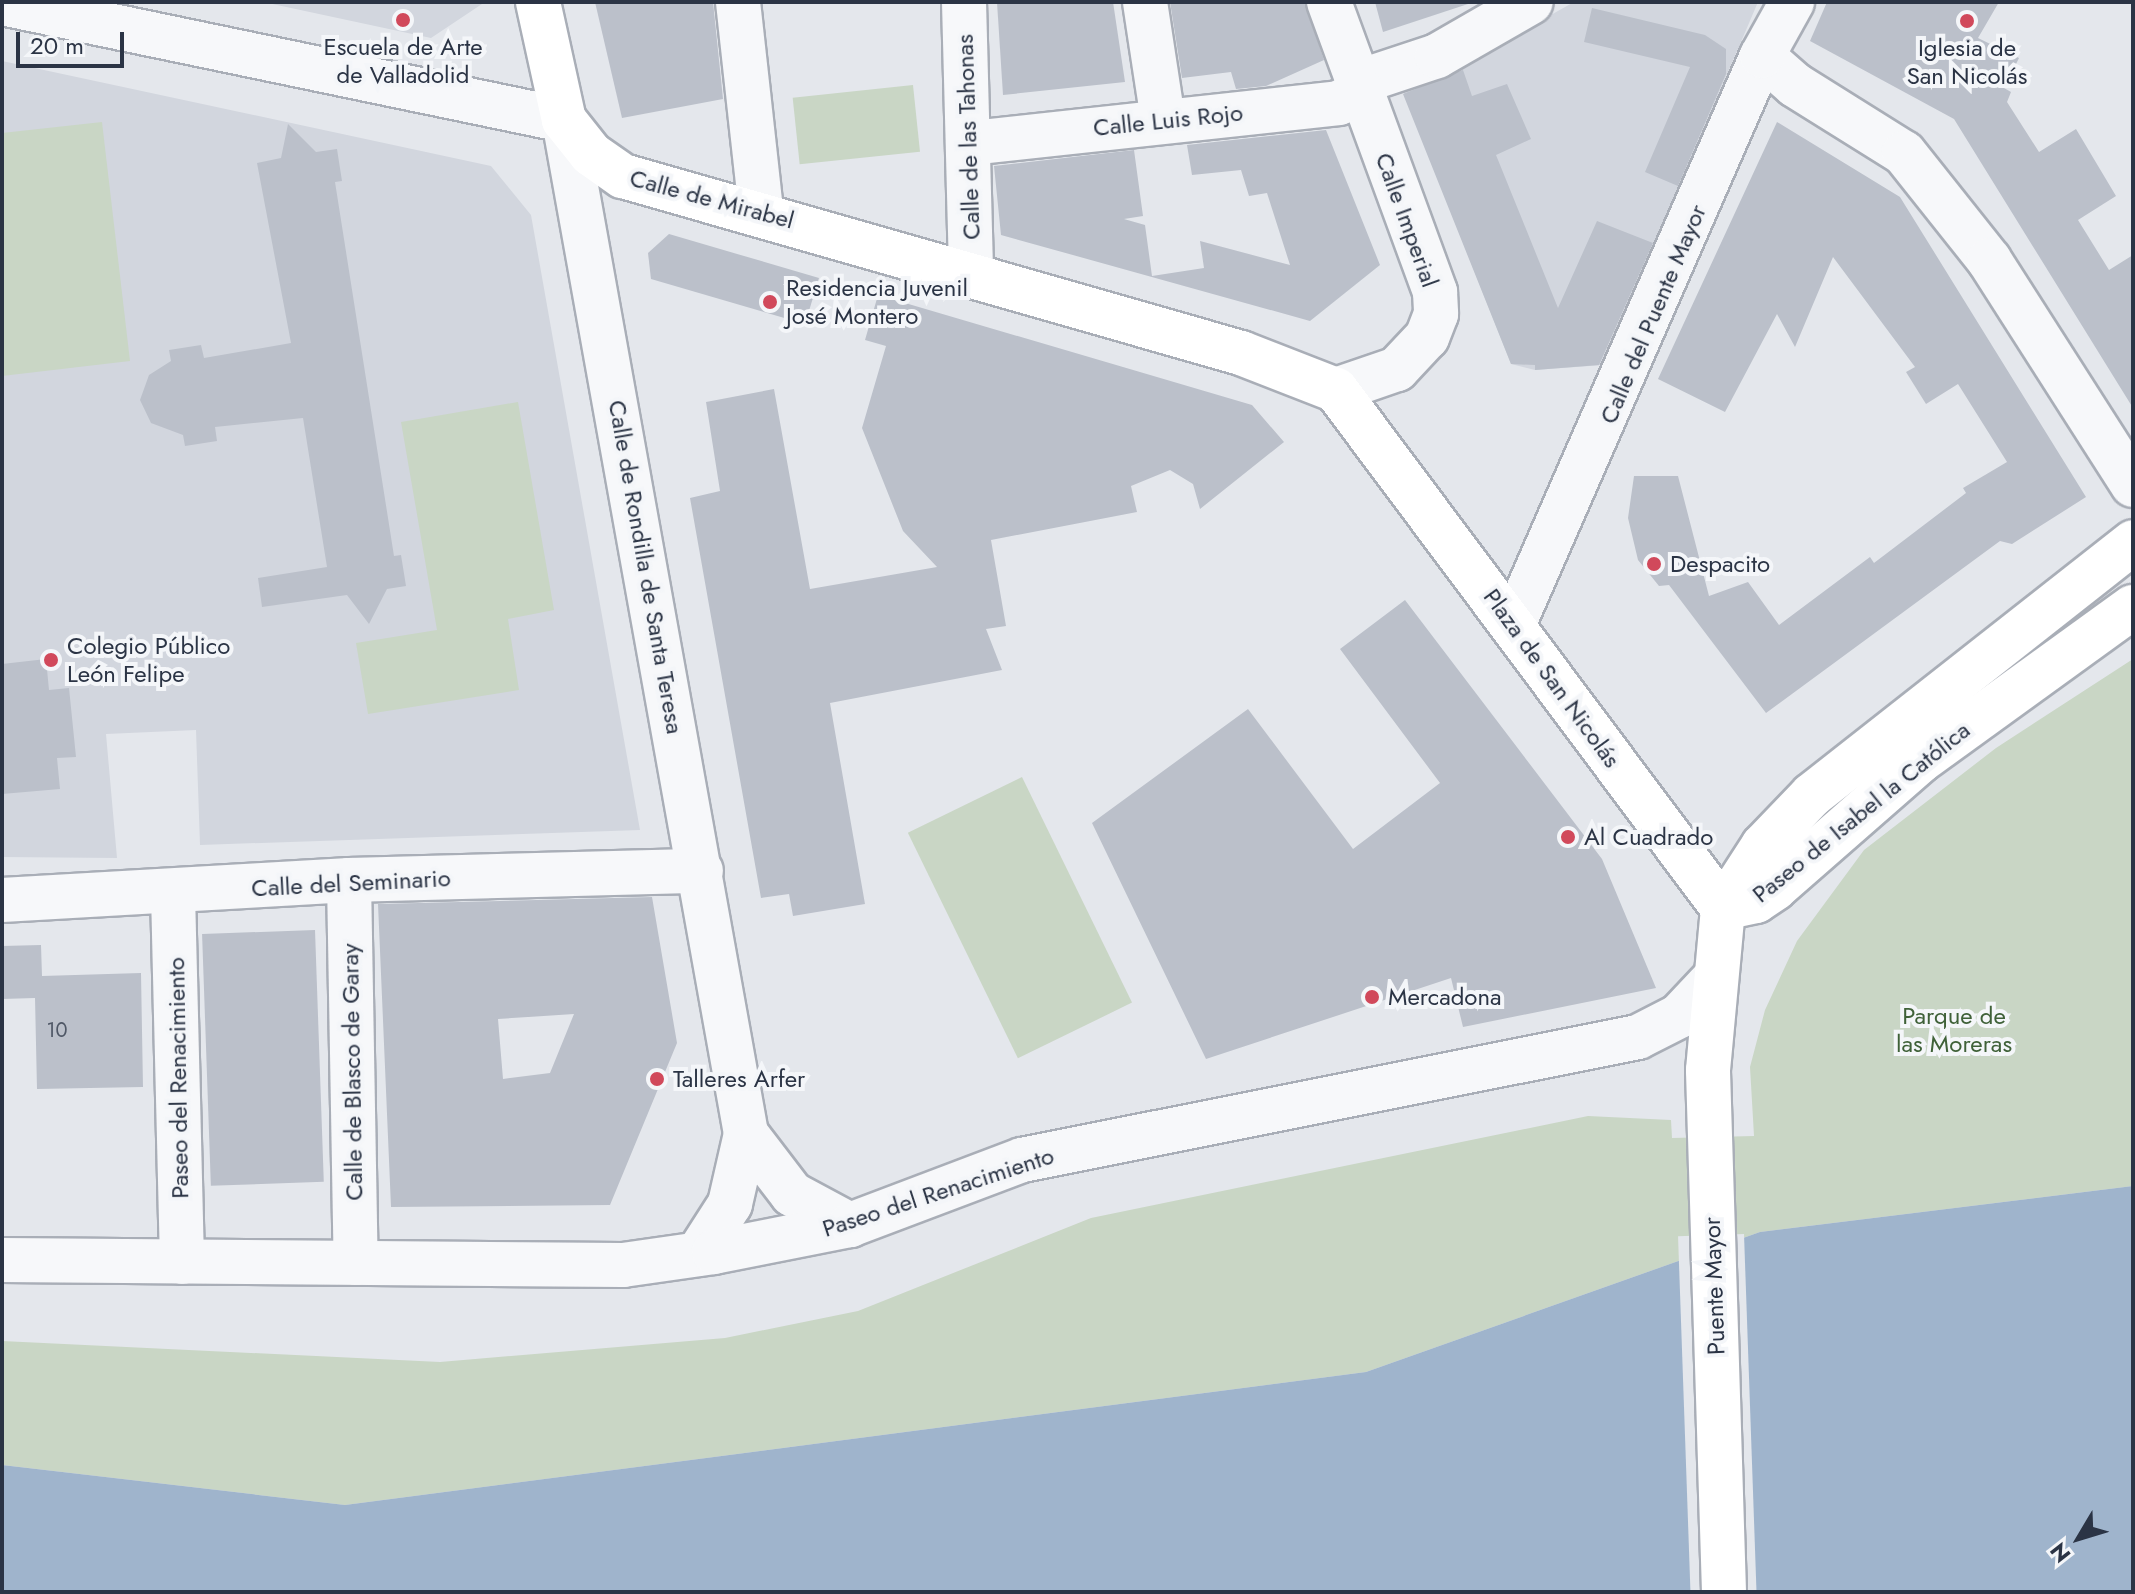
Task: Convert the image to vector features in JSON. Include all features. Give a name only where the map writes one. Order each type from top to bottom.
[{"type":"main road","name":"Calle de Rondilla de Santa Teresa","points":[[538,2],[564,120]]},
{"type":"main road","name":"Calle de Mirabel","points":[[564,120],[591,154],[623,176],[761,212],[1241,353],[1336,390]]},
{"type":"main road","name":"Plaza de San Nicolás","points":[[1336,390],[1723,908]]},
{"type":"main road","name":"Paseo de Isabel la Católica","points":[[1723,908],[1754,856],[1812,795],[2133,542]]},
{"type":"main road","name":"Paseo de Isabel la Católica","points":[[1723,908],[1756,901],[1775,888],[1920,761],[2133,607]]},
{"type":"main road","points":[[1713,980],[1723,908]]},
{"type":"main road","name":"Puente Mayor","points":[[1713,980],[1710,1136],[1724,1592]]},
{"type":"street","points":[[738,2],[761,212]]},
{"type":"street","name":"Calle de las Tahonas","points":[[964,2],[971,143],[971,273]]},
{"type":"street","points":[[1145,2],[1163,120]]},
{"type":"street","name":"Calle Imperial","points":[[1329,2],[1435,292],[1436,314],[1427,337],[1397,369],[1336,390]]},
{"type":"street","name":"Calle Luis Rojo","points":[[971,143],[1339,103],[1360,86],[1437,56],[1531,2]]},
{"type":"street","name":"Calle del Puente Mayor","points":[[1513,625],[1762,56],[1792,2]]},
{"type":"street","points":[[2,3],[564,120]]},
{"type":"street","points":[[1762,56],[1795,85],[1904,153],[1989,260],[2133,485]]},
{"type":"street","name":"Calle de Rondilla de Santa Teresa","points":[[564,120],[746,1134],[730,1204],[698,1254]]},
{"type":"street","name":"Calle del Seminario","points":[[2,900],[173,893],[349,880],[701,871]]},
{"type":"street","name":"Calle de Blasco de Garay","points":[[349,880],[356,1263]]},
{"type":"street","name":"Paseo del Renacimiento","points":[[173,893],[182,1262]]},
{"type":"street","name":"Paseo del Renacimiento","points":[[2,1260],[623,1265],[698,1254],[850,1225],[1022,1160],[1638,1037],[1679,1016],[1713,980]]},
{"type":"street","name":"Calle de Rondilla de Santa Teresa","points":[[746,1134],[792,1194],[850,1225]]},
{"type":"shaded area","name":"Escuela de Arte de Valladolid","points":[[263,2],[485,2],[431,38]]},
{"type":"shaded area","points":[[1574,2],[1758,2],[1603,365],[1535,370],[1511,364],[1401,86],[1461,65]]},
{"type":"shaded area","points":[[2,61],[491,166],[531,215],[640,830],[200,845],[196,730],[106,734],[117,858],[2,857]]},
{"type":"green space","points":[[913,85],[920,152],[800,164],[793,98]]},
{"type":"green space","points":[[102,122],[130,361],[2,376],[2,133]]},
{"type":"green space","points":[[518,402],[554,610],[508,619],[519,690],[368,714],[356,643],[437,630],[401,422]]},
{"type":"green space","name":"Parque de las Moreras","points":[[2133,659],[2133,1186],[1760,1232],[1366,1372],[345,1505],[2,1465],[2,1341],[440,1362],[725,1338],[858,1311],[1091,1218],[1588,1116],[1671,1120],[1672,1138],[1754,1136],[1750,1067],[1765,1010],[1797,941],[1864,850],[1996,748]]},
{"type":"green space","points":[[1022,777],[1132,1003],[1018,1058],[908,833]]},
{"type":"water","points":[[2133,1186],[2133,1592],[2,1592],[2,1465],[345,1505],[1366,1372],[1760,1232]]},
{"type":"pier","points":[[1744,1234],[1756,1592],[1690,1592],[1678,1236]]},
{"type":"building","points":[[595,2],[713,2],[723,99],[622,118]]},
{"type":"building","points":[[997,2],[1113,2],[1125,82],[1003,95]]},
{"type":"building","points":[[1170,2],[1305,2],[1324,60],[1266,86],[1236,89],[1231,72],[1182,78]]},
{"type":"building","points":[[1375,2],[1467,2],[1468,4],[1383,32]]},
{"type":"building","points":[[1827,2],[1999,2],[1978,38],[2019,58],[2004,88],[2011,92],[2007,102],[2039,152],[2076,129],[2116,196],[2078,220],[2109,270],[2133,255],[2133,408],[1954,119],[1810,41]]},
{"type":"building","points":[[1592,8],[1705,35],[1726,49],[1726,74],[1678,186],[1645,172],[1690,67],[1584,42]]},
{"type":"building","points":[[1463,70],[1472,96],[1507,84],[1531,139],[1496,155],[1558,308],[1597,221],[1653,243],[1599,365],[1535,370],[1535,365],[1511,364],[1403,94]]},
{"type":"building","points":[[1777,122],[1900,197],[2086,497],[2012,544],[2000,541],[1766,713],[1669,585],[1659,586],[1638,560],[1628,518],[1634,476],[1678,476],[1709,596],[1748,582],[1779,625],[1870,557],[1874,563],[1966,493],[1963,488],[2007,462],[1958,384],[1926,404],[1906,372],[1915,367],[1833,257],[1795,347],[1777,314],[1725,412],[1658,379]]},
{"type":"building","points":[[288,124],[316,152],[337,149],[342,181],[335,182],[394,556],[401,555],[406,586],[387,589],[369,624],[347,595],[262,607],[258,578],[327,567],[303,418],[215,427],[217,441],[185,446],[183,435],[151,423],[140,400],[149,375],[171,361],[169,350],[201,345],[204,358],[291,343],[257,163],[281,158]]},
{"type":"building","points":[[1326,130],[1380,265],[1310,321],[1001,235],[994,166],[1134,150],[1143,216],[1124,219],[1145,225],[1152,276],[1204,268],[1200,241],[1290,265],[1267,193],[1249,196],[1241,170],[1192,175],[1187,145]]},
{"type":"building","name":"Residencia Juvenil José Montero","points":[[669,234],[819,278],[805,324],[651,279],[648,253]]},
{"type":"building","points":[[878,295],[1252,405],[1284,442],[1200,509],[1193,484],[1170,470],[1131,486],[1137,512],[991,540],[1006,626],[986,629],[1002,670],[830,703],[865,904],[793,916],[789,894],[761,898],[690,498],[720,491],[706,402],[774,389],[810,589],[937,567],[903,531],[862,428],[886,346],[865,340]]},
{"type":"building","points":[[1405,600],[1602,859],[1656,988],[1463,1027],[1451,978],[1206,1059],[1092,823],[1248,709],[1353,849],[1440,783],[1340,649]]},
{"type":"building","points":[[46,659],[49,690],[69,688],[76,757],[57,758],[60,789],[2,794],[2,664]]},
{"type":"building","points":[[652,897],[677,1043],[610,1205],[391,1207],[378,904]],"holes":[[[574,1014],[550,1073],[503,1079],[498,1019]]]},
{"type":"building","points":[[315,930],[324,1182],[211,1186],[202,934]]},
{"type":"building","points":[[41,945],[42,976],[141,973],[143,1087],[37,1089],[35,998],[2,999],[2,946]]},
{"type":"place","name":"Escuela de Arte de Valladolid","points":[[403,20]]},
{"type":"place","name":"Iglesia de San Nicolás","points":[[1967,21]]},
{"type":"place","name":"Residencia Juvenil José Montero","points":[[770,302]]},
{"type":"place","name":"Despacito","points":[[1654,564]]},
{"type":"place","name":"Colegio Público León Felipe","points":[[51,660]]},
{"type":"place","name":"Al Cuadrado","points":[[1568,837]]},
{"type":"place","name":"Mercadona","points":[[1372,997]]},
{"type":"place","name":"Talleres Arfer","points":[[657,1079]]}]
